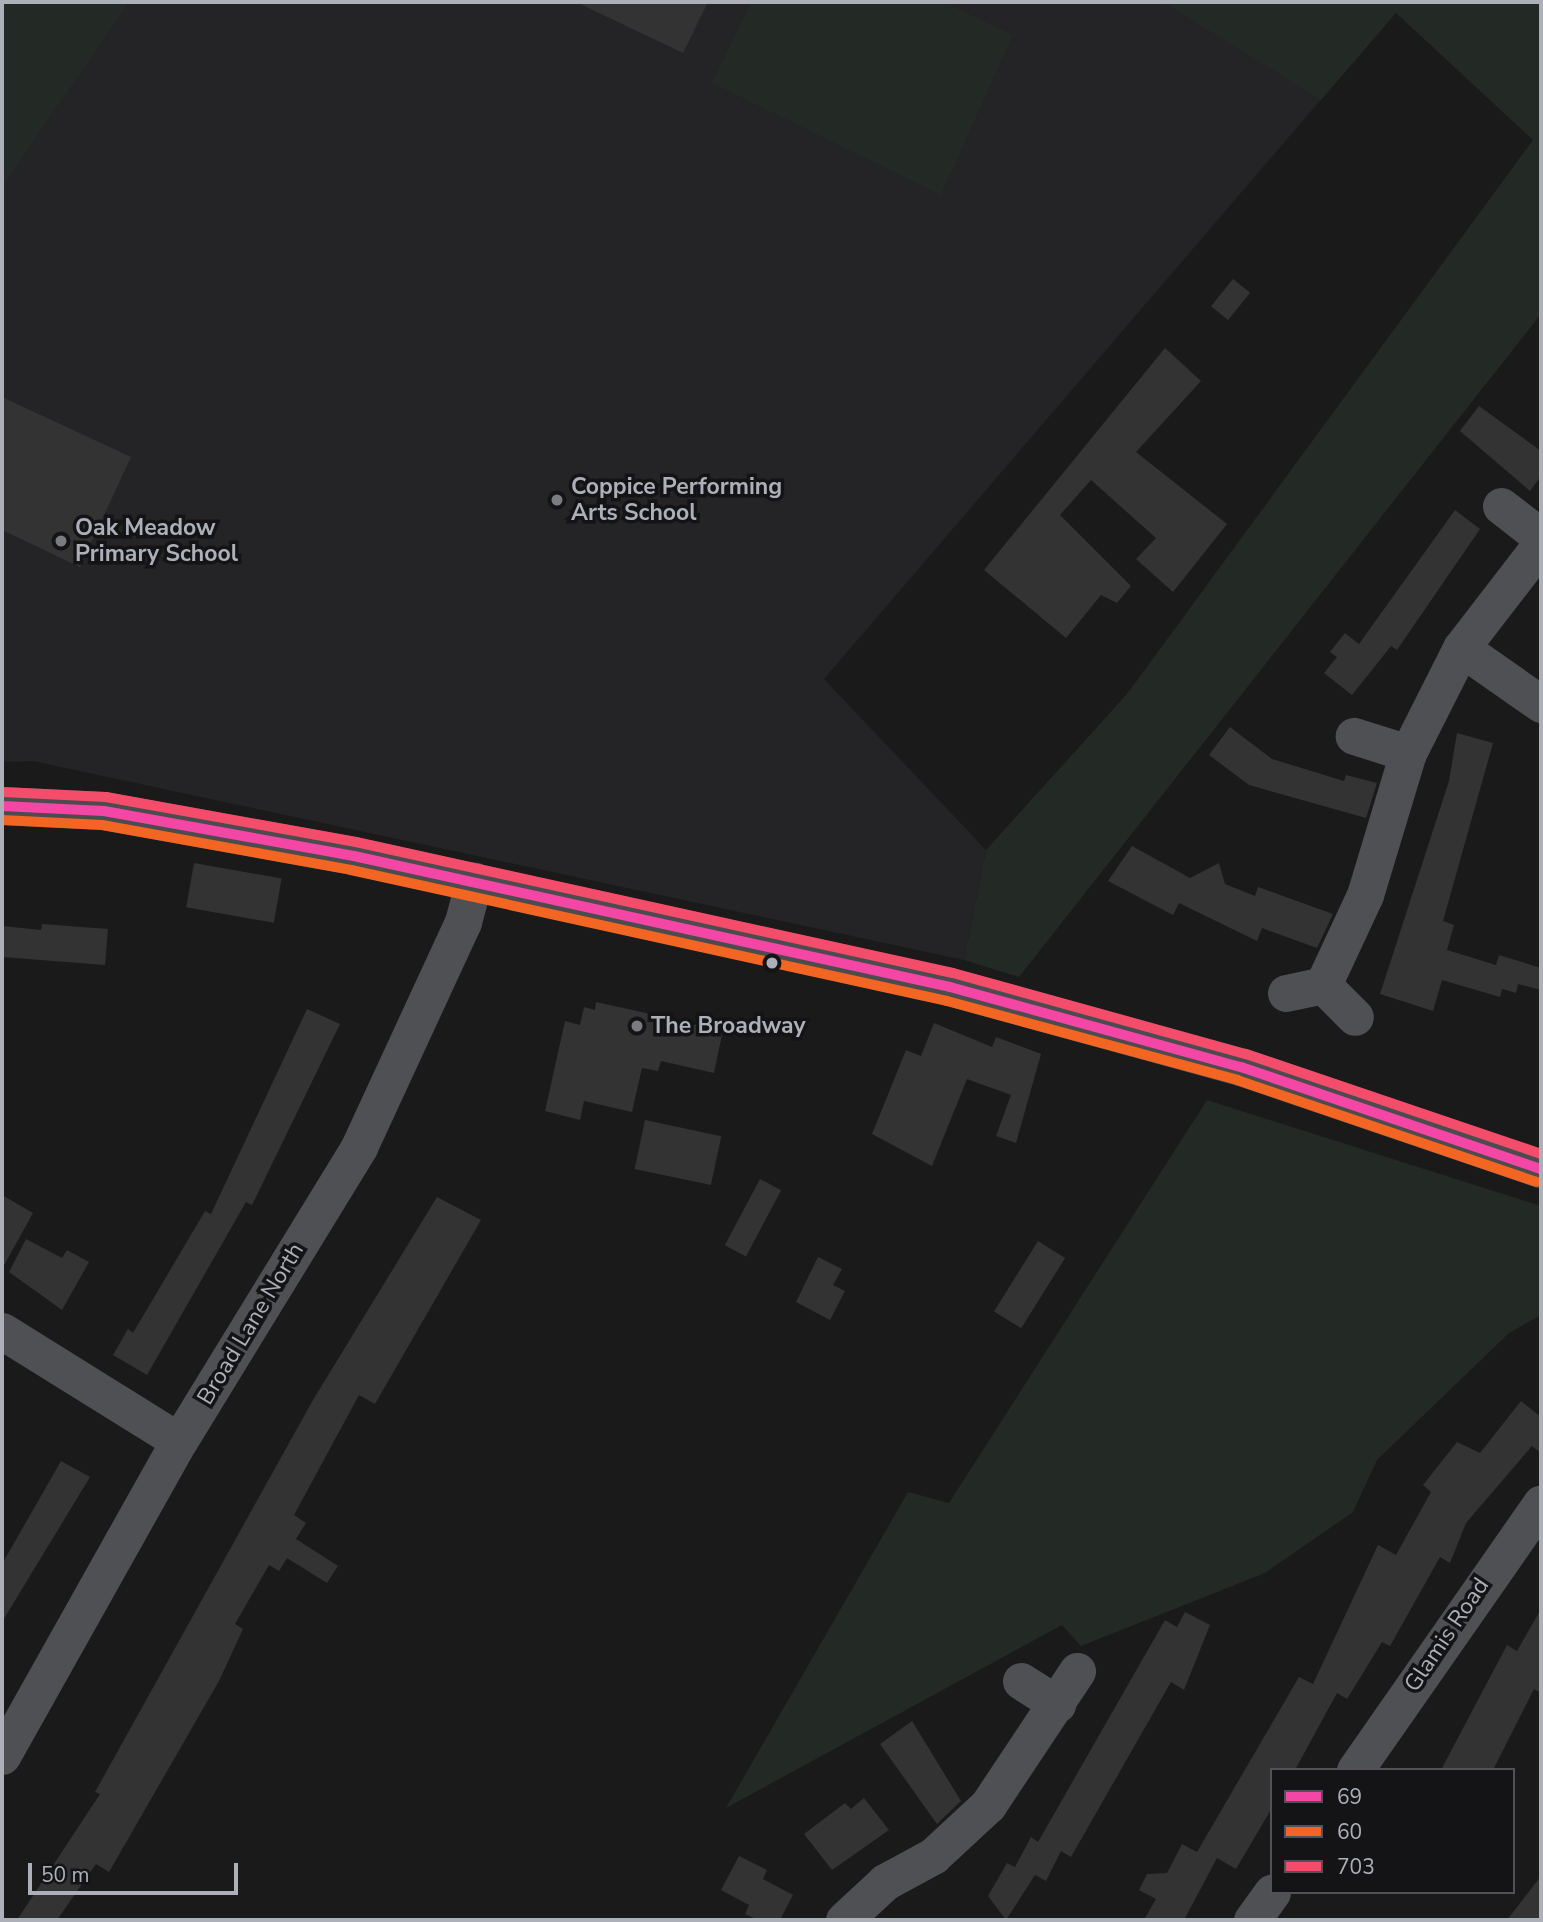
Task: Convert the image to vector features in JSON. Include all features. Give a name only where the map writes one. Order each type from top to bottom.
[{"type":"main road","points":[[2,806],[104,811],[474,880],[1133,1035],[1541,1169]]},
{"type":"street","points":[[1501,506],[1541,537]]},
{"type":"street","points":[[1323,985],[1365,895],[1408,753],[1461,648],[1541,544]]},
{"type":"street","points":[[1461,648],[1541,704]]},
{"type":"street","points":[[1354,736],[1408,753]]},
{"type":"street","name":"Broad Lane North","points":[[2,1756],[179,1441],[359,1147],[463,922],[474,880]]},
{"type":"street","points":[[1286,993],[1323,985]]},
{"type":"street","points":[[1323,985],[1355,1017]]},
{"type":"street","points":[[2,1331],[179,1441]]},
{"type":"street","name":"Glamis Road","points":[[1356,1768],[1541,1503]]},
{"type":"street","points":[[844,1920],[885,1882],[933,1856],[988,1805],[1077,1671]]},
{"type":"street","points":[[1021,1681],[1057,1704]]},
{"type":"street","points":[[1252,1920],[1271,1894]]},
{"type":"shaded area","name":"Coppice Performing Arts School","points":[[2,2],[1392,2],[1396,12],[824,679],[986,850],[964,960],[33,761],[2,762]]},
{"type":"shaded area","points":[[2,2],[129,2],[2,187]]},
{"type":"shaded area","points":[[751,2],[944,2],[1013,35],[941,195],[712,83]]},
{"type":"shaded area","points":[[1163,2],[1541,2],[1541,314],[1019,977],[964,960],[986,850],[1127,694],[1533,140],[1396,13],[1321,100]]},
{"type":"shaded area","points":[[1207,1100],[1541,1206],[1541,1315],[1509,1333],[1377,1460],[1353,1512],[1265,1573],[1081,1646],[1062,1625],[726,1808],[908,1492],[949,1503]]},
{"type":"building","points":[[576,2],[708,2],[683,53]]},
{"type":"building","points":[[1233,279],[1250,293],[1228,320],[1211,306]]},
{"type":"building","points":[[1165,348],[1201,381],[1136,452],[1227,524],[1173,592],[1136,559],[1156,538],[1091,480],[1060,515],[1131,586],[1117,603],[1101,595],[1066,638],[984,570]]},
{"type":"building","points":[[2,397],[131,457],[80,567],[2,530]]},
{"type":"building","points":[[1479,406],[1541,451],[1541,476],[1530,491],[1460,431]]},
{"type":"building","points":[[1455,510],[1480,529],[1397,650],[1391,646],[1352,695],[1324,673],[1337,657],[1330,652],[1345,633],[1359,644]]},
{"type":"building","points":[[1230,727],[1272,759],[1344,781],[1346,775],[1377,783],[1366,818],[1249,785],[1209,755]]},
{"type":"building","points":[[1457,733],[1493,743],[1443,921],[1454,925],[1447,950],[1496,965],[1499,955],[1541,968],[1541,990],[1518,984],[1516,993],[1502,989],[1500,997],[1442,980],[1433,1011],[1380,994],[1449,781]]},
{"type":"building","points":[[1132,846],[1190,878],[1219,863],[1225,884],[1255,896],[1258,887],[1333,914],[1317,948],[1262,928],[1257,941],[1179,903],[1173,915],[1108,881]]},
{"type":"building","points":[[194,863],[282,878],[274,923],[186,907]]},
{"type":"building","points":[[42,924],[108,929],[105,965],[2,957],[2,926],[41,930]]},
{"type":"building","points":[[596,1002],[723,1030],[714,1073],[661,1061],[658,1071],[642,1068],[632,1112],[584,1101],[580,1120],[545,1111],[565,1021],[580,1025],[584,1007],[595,1010]]},
{"type":"building","points":[[307,1009],[340,1024],[252,1205],[246,1202],[147,1375],[113,1355],[128,1329],[133,1333],[205,1211],[211,1214]]},
{"type":"building","points":[[934,1023],[992,1047],[996,1037],[1041,1054],[1016,1143],[996,1136],[1011,1095],[967,1079],[932,1166],[872,1134],[906,1050],[921,1056]]},
{"type":"building","points":[[645,1120],[721,1136],[711,1185],[635,1169]]},
{"type":"building","points":[[760,1179],[781,1190],[746,1256],[725,1245]]},
{"type":"building","points":[[2,1195],[33,1213],[2,1269]]},
{"type":"building","points":[[437,1197],[481,1220],[375,1404],[359,1395],[294,1515],[306,1523],[296,1539],[338,1566],[327,1583],[287,1558],[279,1571],[269,1565],[235,1624],[243,1629],[219,1681],[109,1872],[96,1864],[57,1920],[17,1920],[100,1794],[95,1792],[313,1400]]},
{"type":"building","points":[[26,1239],[62,1258],[67,1250],[89,1262],[62,1310],[9,1272]]},
{"type":"building","points":[[1038,1241],[1065,1258],[1021,1328],[994,1311]]},
{"type":"building","points":[[818,1257],[842,1269],[833,1285],[845,1291],[830,1320],[796,1302]]},
{"type":"building","points":[[1521,1401],[1541,1417],[1541,1453],[1532,1446],[1466,1523],[1450,1563],[1440,1557],[1390,1646],[1382,1642],[1347,1699],[1337,1693],[1296,1768],[1270,1768],[1270,1811],[1236,1869],[1217,1858],[1184,1920],[1144,1920],[1156,1899],[1139,1890],[1147,1874],[1167,1873],[1182,1844],[1197,1852],[1299,1677],[1313,1684],[1378,1545],[1396,1555],[1431,1492],[1423,1485],[1457,1442],[1480,1453]]},
{"type":"building","points":[[61,1461],[90,1477],[2,1622],[2,1564]]},
{"type":"building","points":[[1541,1609],[1541,1693],[1534,1689],[1494,1768],[1442,1768],[1507,1645],[1517,1651]]},
{"type":"building","points":[[1185,1612],[1210,1625],[1184,1690],[1171,1682],[1071,1857],[1061,1851],[1046,1881],[1035,1875],[1006,1920],[988,1896],[1007,1863],[1015,1867],[1031,1837],[1038,1842],[1165,1620],[1177,1627]]},
{"type":"building","points":[[912,1721],[961,1801],[937,1824],[880,1744]]},
{"type":"building","points":[[864,1798],[889,1830],[832,1870],[804,1834],[845,1803],[851,1809]]},
{"type":"building","points":[[739,1856],[767,1870],[763,1879],[793,1895],[780,1920],[758,1920],[745,1914],[749,1905],[721,1890]]},
{"type":"building","points":[[1541,1876],[1541,1920],[1507,1920]]},
{"type":"transit line","name":"703","points":[[3,792],[106,797],[356,842],[953,973],[1246,1054],[1541,1154]]},
{"type":"transit line","name":"69","points":[[2,806],[104,811],[354,856],[950,987],[1241,1067],[1541,1169]]},
{"type":"transit line","name":"60","points":[[2,820],[102,825],[351,870],[947,1001],[1237,1080],[1536,1182]]},
{"type":"place","name":"Coppice Performing Arts School","points":[[557,500]]},
{"type":"place","name":"Oak Meadow Primary School","points":[[61,541]]},
{"type":"place","name":"The Broadway","points":[[637,1026]]}]
